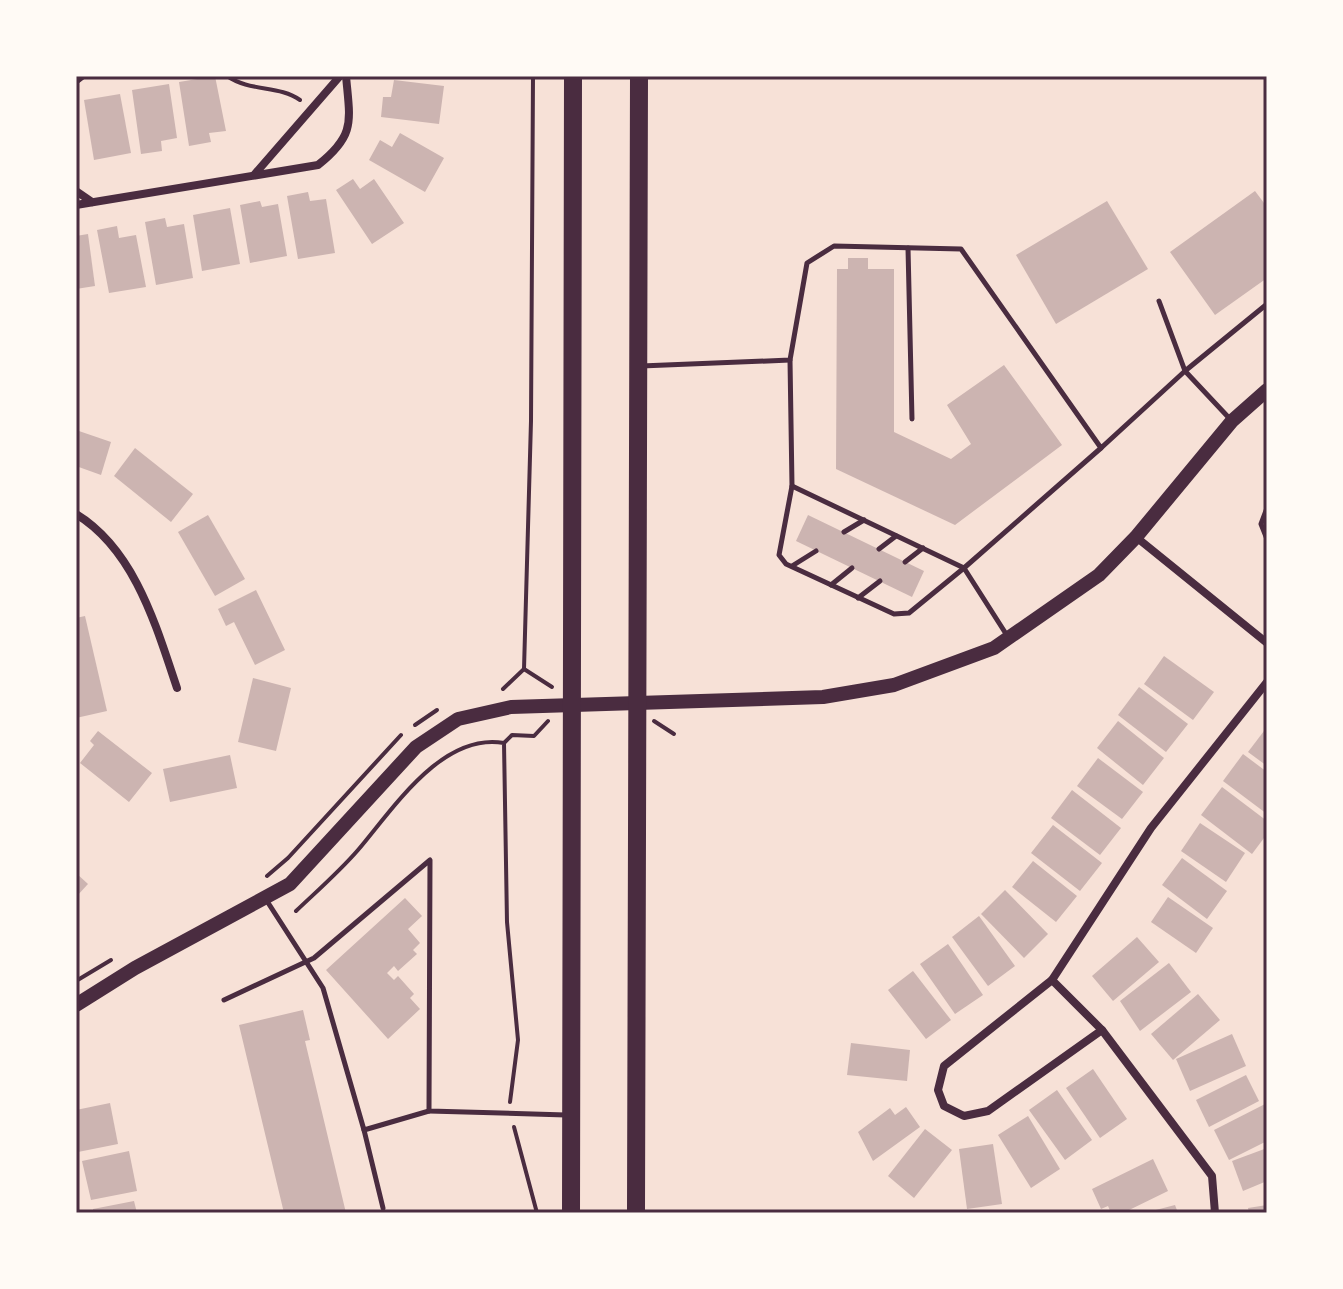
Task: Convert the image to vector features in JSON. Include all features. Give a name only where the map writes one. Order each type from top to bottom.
[{"type":"highway","points":[[571,1213],[573,76]]},
{"type":"highway","points":[[636,1213],[640,701],[639,76]]},
{"type":"street","points":[[254,176],[343,76]]},
{"type":"street","points":[[76,205],[318,165],[338,150],[350,129],[343,76]]},
{"type":"street","points":[[76,191],[93,202]]},
{"type":"street","points":[[76,1005],[135,968],[290,884],[416,747],[458,719],[511,707],[823,697],[894,685],[994,648],[1099,575],[1136,537],[1232,421],[1267,390]]},
{"type":"street","points":[[76,514],[93,524],[124,562],[153,616],[177,688]]},
{"type":"street","points":[[1136,537],[1267,643]]},
{"type":"street","points":[[1102,1030],[988,1111],[964,1116],[944,1106],[938,1090],[944,1066],[1052,980],[1151,828],[1267,682]]},
{"type":"street","points":[[1052,980],[1102,1030],[1212,1176],[1215,1213]]},
{"type":"lane","points":[[1101,448],[961,249],[834,246],[807,263],[790,360],[792,486],[779,555],[791,567],[894,614],[909,613],[964,568],[1101,448],[1185,371],[1267,304]]},
{"type":"lane","points":[[908,248],[912,419]]},
{"type":"lane","points":[[1159,301],[1185,371],[1232,421]]},
{"type":"lane","points":[[640,366],[790,360]]},
{"type":"lane","points":[[792,486],[964,568],[1009,638]]},
{"type":"lane","points":[[1267,508],[1261,524],[1267,539]]},
{"type":"lane","points":[[844,532],[864,520]]},
{"type":"lane","points":[[879,549],[896,536]]},
{"type":"lane","points":[[905,562],[923,548]]},
{"type":"lane","points":[[791,567],[816,551]]},
{"type":"lane","points":[[831,585],[852,568]]},
{"type":"lane","points":[[858,598],[880,581]]},
{"type":"lane","points":[[224,1000],[309,961],[430,860],[429,1111]]},
{"type":"lane","points":[[265,898],[309,961],[323,988],[383,1208]]},
{"type":"lane","points":[[364,1130],[429,1111],[571,1115]]},
{"type":"path","points":[[76,83],[85,76]]},
{"type":"path","points":[[227,76],[250,88],[291,94],[312,109]]},
{"type":"path","points":[[491,692],[505,689],[524,669],[531,421],[533,76]]},
{"type":"path","points":[[260,881],[288,858],[394,741],[426,715],[450,704]]},
{"type":"path","points":[[296,911],[356,852],[425,775],[454,751],[485,740],[504,743],[507,922],[518,1040],[509,1094],[511,1113],[537,1213]]},
{"type":"path","points":[[76,981],[113,959]]},
{"type":"building","points":[[215,76],[226,131],[209,133],[211,142],[189,146],[179,82]]},
{"type":"building","points":[[394,80],[444,86],[439,124],[381,117],[383,97],[391,97]]},
{"type":"building","points":[[169,84],[177,138],[161,141],[162,151],[141,154],[132,90]]},
{"type":"building","points":[[120,94],[131,153],[94,160],[84,100]]},
{"type":"building","points":[[400,133],[444,158],[425,192],[369,160],[380,140],[392,147]]},
{"type":"building","points":[[353,179],[360,189],[374,179],[404,223],[372,244],[336,190]]},
{"type":"building","points":[[1255,191],[1267,207],[1267,278],[1215,315],[1170,252]]},
{"type":"building","points":[[308,192],[310,201],[326,199],[335,253],[298,259],[287,196]]},
{"type":"building","points":[[260,201],[262,207],[278,204],[287,256],[250,263],[240,205]]},
{"type":"building","points":[[1107,201],[1148,269],[1056,324],[1016,255]]},
{"type":"building","points":[[230,208],[240,264],[202,271],[193,215]]},
{"type":"building","points":[[165,218],[167,227],[184,224],[193,278],[156,285],[145,222]]},
{"type":"building","points":[[117,226],[119,238],[136,235],[146,287],[109,293],[97,230]]},
{"type":"building","points":[[88,234],[95,286],[76,289],[76,236]]},
{"type":"building","points":[[848,258],[868,258],[868,269],[894,269],[894,432],[951,459],[971,444],[947,405],[1004,365],[1062,445],[955,525],[836,469],[837,269],[848,269]]},
{"type":"building","points":[[76,430],[111,442],[101,475],[76,466]]},
{"type":"building","points":[[135,448],[193,494],[171,522],[114,476]]},
{"type":"building","points":[[208,515],[245,579],[215,596],[178,532]]},
{"type":"building","points":[[808,515],[924,571],[912,597],[796,541]]},
{"type":"building","points":[[256,590],[285,650],[255,665],[234,622],[226,626],[218,609]]},
{"type":"building","points":[[85,616],[107,711],[76,718],[76,618]]},
{"type":"building","points":[[1164,656],[1214,692],[1193,720],[1144,684]]},
{"type":"building","points":[[253,678],[291,688],[276,751],[238,742]]},
{"type":"building","points":[[1139,687],[1188,724],[1166,752],[1118,715]]},
{"type":"building","points":[[1118,721],[1164,758],[1143,785],[1097,748]]},
{"type":"building","points":[[1267,727],[1267,766],[1248,752]]},
{"type":"building","points":[[98,731],[152,773],[129,802],[80,763],[94,745],[90,741]]},
{"type":"building","points":[[1243,754],[1267,772],[1267,814],[1223,781]]},
{"type":"building","points":[[230,755],[237,788],[170,802],[163,769]]},
{"type":"building","points":[[1098,758],[1143,792],[1122,819],[1077,786]]},
{"type":"building","points":[[1222,787],[1267,821],[1267,834],[1252,854],[1201,815]]},
{"type":"building","points":[[1072,790],[1121,828],[1100,855],[1051,818]]},
{"type":"building","points":[[1200,823],[1245,853],[1226,882],[1181,851]]},
{"type":"building","points":[[1053,825],[1102,863],[1080,891],[1031,853]]},
{"type":"building","points":[[1182,858],[1227,891],[1207,919],[1162,885]]},
{"type":"building","points":[[1033,861],[1077,896],[1056,922],[1012,887]]},
{"type":"building","points":[[76,873],[88,884],[76,897]]},
{"type":"building","points":[[1005,890],[1048,934],[1024,958],[981,914]]},
{"type":"building","points":[[1168,897],[1213,928],[1196,953],[1151,922]]},
{"type":"building","points":[[405,898],[422,916],[408,929],[420,943],[413,950],[417,954],[398,971],[394,966],[387,973],[394,980],[398,976],[414,994],[410,998],[420,1009],[388,1039],[326,970]]},
{"type":"building","points":[[979,916],[1015,966],[988,986],[952,937]]},
{"type":"building","points":[[1137,937],[1159,962],[1113,1001],[1092,976]]},
{"type":"building","points":[[948,944],[983,995],[955,1014],[920,964]]},
{"type":"building","points":[[1169,963],[1191,992],[1140,1031],[1120,1001]]},
{"type":"building","points":[[913,971],[951,1020],[926,1039],[888,990]]},
{"type":"building","points":[[1198,994],[1220,1020],[1173,1060],[1151,1034]]},
{"type":"building","points":[[303,1010],[310,1040],[305,1041],[346,1213],[284,1213],[239,1025]]},
{"type":"building","points":[[1232,1034],[1246,1066],[1190,1091],[1176,1059]]},
{"type":"building","points":[[851,1043],[910,1050],[907,1081],[847,1075]]},
{"type":"building","points":[[1093,1069],[1127,1119],[1100,1138],[1066,1088]]},
{"type":"building","points":[[1246,1075],[1259,1101],[1209,1127],[1196,1100]]},
{"type":"building","points":[[1057,1090],[1092,1140],[1065,1160],[1029,1110]]},
{"type":"building","points":[[110,1103],[118,1144],[78,1152],[76,1110]]},
{"type":"building","points":[[1267,1103],[1267,1141],[1229,1160],[1214,1130]]},
{"type":"building","points":[[906,1107],[920,1127],[873,1161],[858,1132],[890,1108],[895,1115]]},
{"type":"building","points":[[1028,1116],[1060,1169],[1031,1188],[998,1135]]},
{"type":"building","points":[[925,1129],[952,1150],[914,1198],[888,1176]]},
{"type":"building","points":[[993,1144],[1002,1204],[967,1209],[959,1149]]},
{"type":"building","points":[[1267,1148],[1267,1181],[1243,1191],[1232,1161]]},
{"type":"building","points":[[129,1151],[137,1191],[91,1200],[82,1161]]},
{"type":"building","points":[[1153,1159],[1168,1191],[1123,1213],[1111,1213],[1108,1206],[1101,1209],[1092,1189]]},
{"type":"building","points":[[134,1201],[137,1213],[93,1213],[93,1209]]},
{"type":"building","points":[[1175,1205],[1178,1213],[1148,1213],[1148,1212]]},
{"type":"building","points":[[1267,1205],[1267,1213],[1249,1213],[1248,1208]]}]
